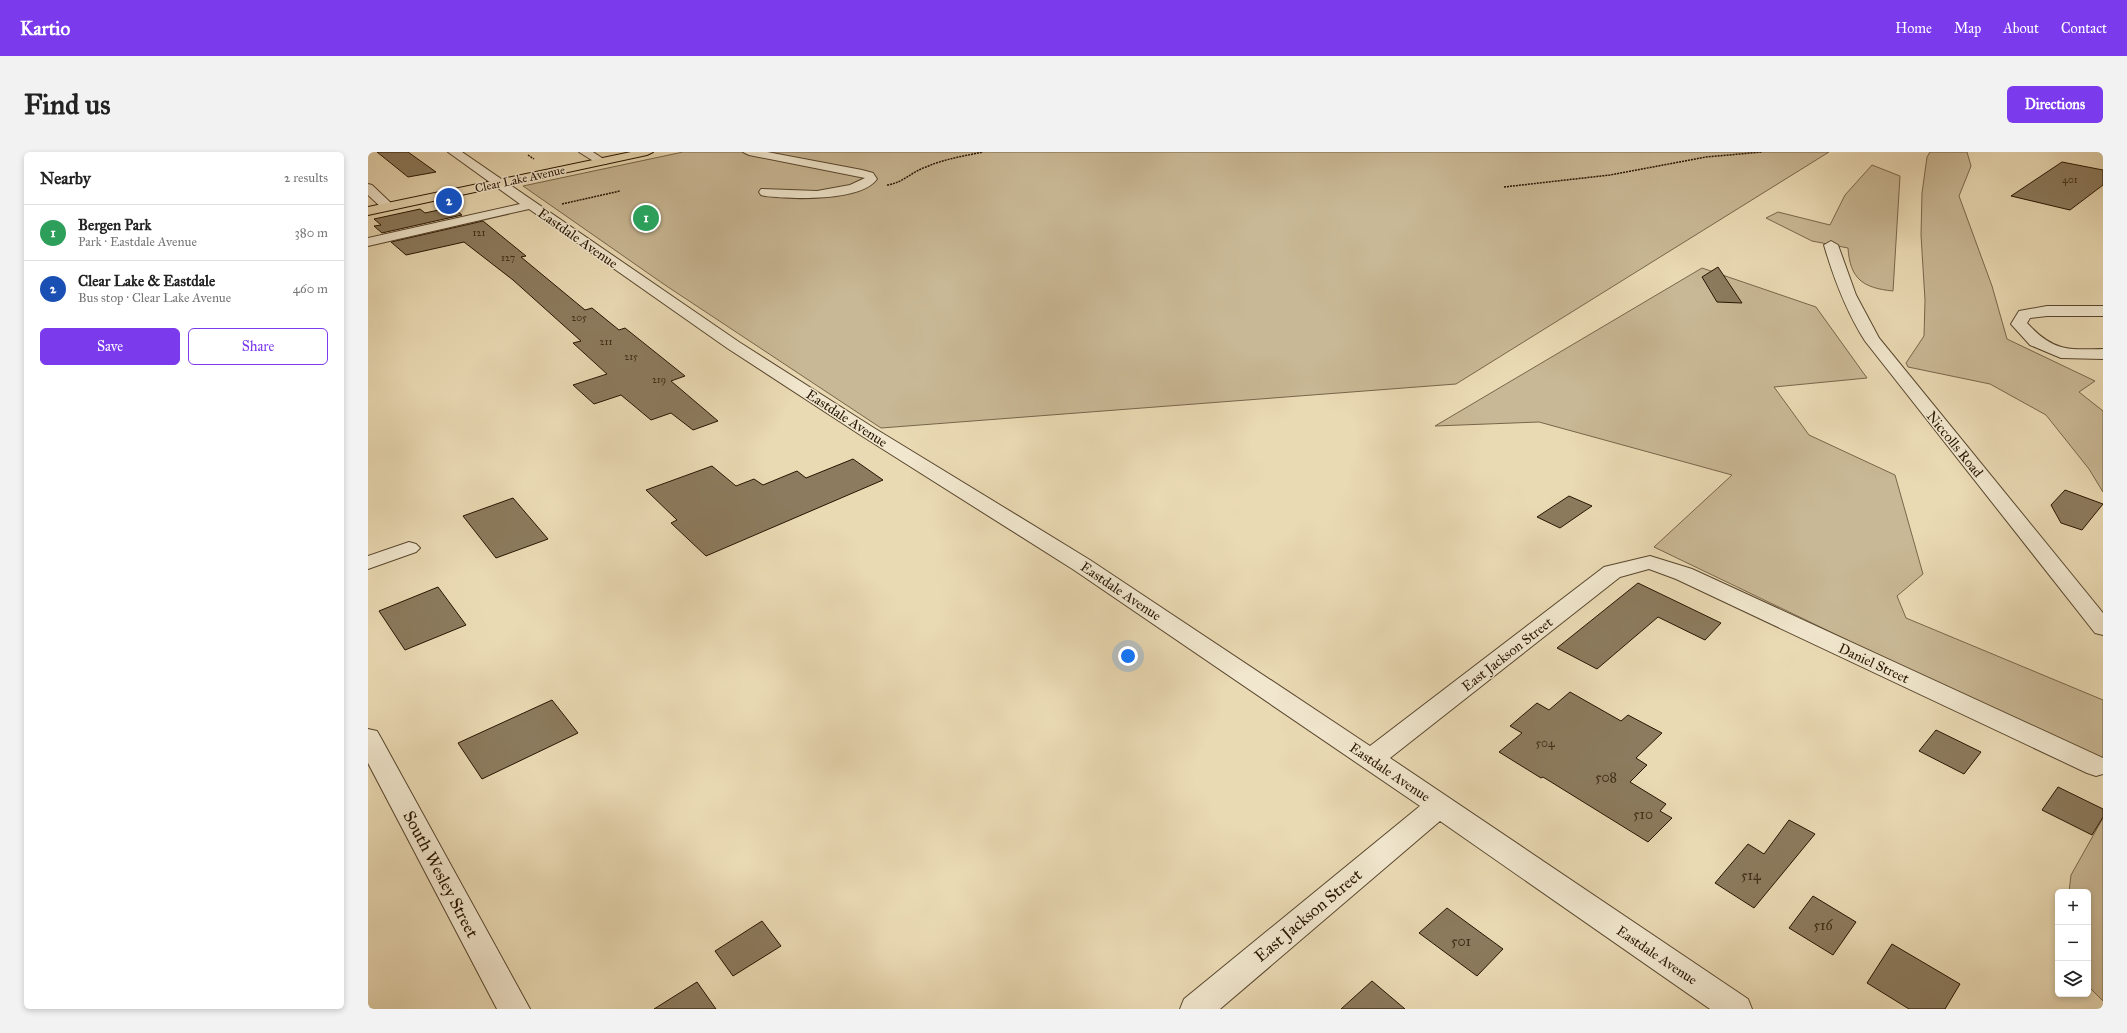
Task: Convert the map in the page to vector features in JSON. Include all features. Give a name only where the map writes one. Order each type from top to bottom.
[{"type":"main road","name":"Clear Lake Avenue","points":[[368,211],[648,152]]},
{"type":"street","name":"Eastdale Avenue","points":[[454,152],[727,341],[868,432],[1082,565],[1371,759],[1736,1009]]},
{"type":"street","points":[[584,152],[602,162]]},
{"type":"street","points":[[749,152],[779,164],[862,174],[869,176],[871,179],[868,182],[858,186],[823,195],[798,196],[765,192],[777,181]]},
{"type":"street","points":[[368,188],[388,207]]},
{"type":"street","points":[[368,242],[534,208]]},
{"type":"street","name":"Niccolls Road","points":[[1831,246],[1844,289],[1857,319],[2103,628]]},
{"type":"street","points":[[2103,311],[2048,311],[2024,314],[2019,324],[2036,342],[2067,355],[2103,354]]},
{"type":"street","points":[[368,563],[409,548]]},
{"type":"street","name":"East Jackson Street","points":[[1371,759],[1612,572],[1650,562]]},
{"type":"street","name":"Daniel Street","points":[[1650,562],[1684,574],[2096,766]]},
{"type":"street","name":"South Wesley Street","points":[[368,738],[514,1009]]},
{"type":"street","name":"East Jackson Street","points":[[1196,1009],[1439,806]]},
{"type":"path","points":[[904,183],[911,175],[924,168],[983,152]]},
{"type":"path","points":[[1504,187],[1610,174],[1706,157],[1762,152]]},
{"type":"path","points":[[534,208],[620,191]]},
{"type":"shaded area","points":[[683,152],[1829,152],[1456,384],[881,428],[665,285],[523,186]]},
{"type":"shaded area","points":[[1930,152],[1967,152],[1971,166],[1959,196],[1992,286],[2007,339],[2095,381],[2079,392],[2103,411],[2103,492],[2089,469],[2046,415],[1990,384],[1908,367],[1906,363],[1924,336],[1925,300],[1921,235],[1922,193],[1927,157]]},
{"type":"shaded area","points":[[1872,165],[1900,176],[1893,291],[1874,287],[1860,280],[1855,274],[1849,259],[1848,248],[1812,241],[1766,218],[1778,212],[1830,225],[1845,195]]},
{"type":"shaded area","points":[[1702,268],[1816,307],[1867,378],[1774,387],[1809,435],[1895,475],[1923,574],[1897,596],[1906,618],[2103,700],[2103,763],[1654,547],[1732,475],[1539,422],[1435,426]]},
{"type":"shaded area","points":[[2103,818],[2103,1001],[2091,989],[2091,889],[2069,889],[2071,875]]},
{"type":"building","points":[[377,152],[408,152],[436,172],[408,177]]},
{"type":"building","points":[[2062,162],[2103,170],[2103,185],[2070,210],[2011,196]]},
{"type":"building","points":[[452,207],[462,215],[382,233],[374,226],[381,225],[374,219],[420,209],[425,213]]},
{"type":"building","points":[[483,221],[526,256],[521,257],[585,310],[592,308],[619,330],[625,328],[685,376],[671,381],[718,421],[693,430],[671,413],[651,420],[621,395],[594,404],[573,385],[607,374],[573,343],[581,341],[513,280],[464,242],[406,255],[391,242]]},
{"type":"building","points":[[1718,267],[1742,303],[1717,302],[1702,277]]},
{"type":"building","points":[[853,459],[883,480],[706,556],[671,523],[677,520],[646,490],[712,466],[736,486],[754,479],[763,485],[797,471],[806,478]]},
{"type":"building","points":[[2065,490],[2103,504],[2082,530],[2061,523],[2051,505]]},
{"type":"building","points":[[1569,496],[1592,506],[1560,528],[1537,517]]},
{"type":"building","points":[[513,498],[548,539],[496,558],[463,516]]},
{"type":"building","points":[[1638,583],[1721,623],[1705,640],[1658,617],[1597,669],[1557,648]]},
{"type":"building","points":[[438,587],[466,625],[405,650],[379,611]]},
{"type":"building","points":[[1570,692],[1621,721],[1628,715],[1662,733],[1636,758],[1647,765],[1630,782],[1666,804],[1660,811],[1672,818],[1648,842],[1543,777],[1541,778],[1499,752],[1522,733],[1510,726],[1537,703],[1549,710]]},
{"type":"building","points":[[552,700],[578,733],[482,779],[458,743]]},
{"type":"building","points":[[1936,730],[1981,752],[1964,774],[1919,751]]},
{"type":"building","points":[[2058,787],[2103,809],[2103,817],[2092,835],[2042,810]]},
{"type":"building","points":[[1789,820],[1815,834],[1754,908],[1715,883],[1748,844],[1764,854]]},
{"type":"building","points":[[1813,896],[1856,922],[1833,955],[1789,928]]},
{"type":"building","points":[[1447,908],[1503,949],[1477,976],[1419,933]]},
{"type":"building","points":[[762,921],[781,946],[733,976],[715,951]]},
{"type":"building","points":[[1892,944],[1960,984],[1945,1009],[1909,1009],[1867,983]]},
{"type":"building","points":[[1372,981],[1405,1009],[1341,1009]]},
{"type":"building","points":[[697,982],[716,1009],[654,1009]]},
{"type":"place","name":"Clear Lake & Eastdale","points":[[449,201]]},
{"type":"place","name":"Bergen Park","points":[[646,218]]}]
